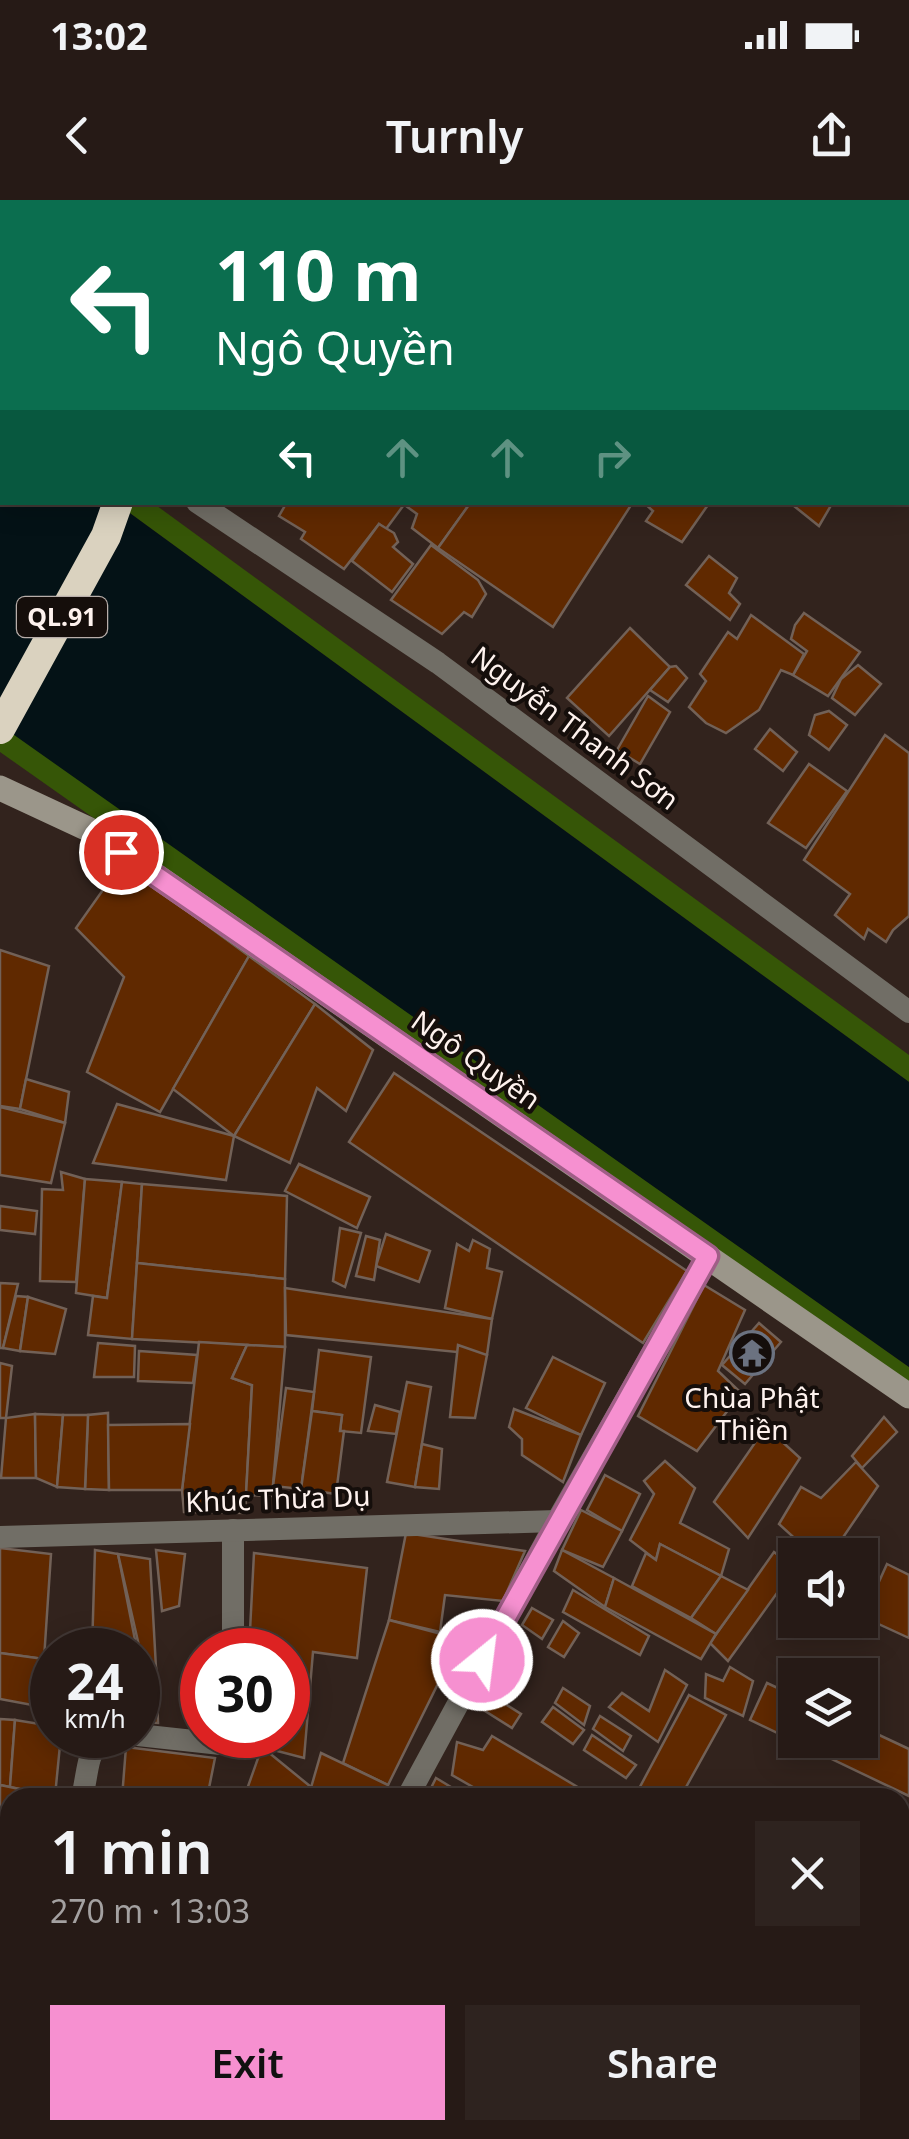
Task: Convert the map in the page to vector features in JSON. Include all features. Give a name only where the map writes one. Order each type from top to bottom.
[{"type":"highway","name":"QL.91","points":[[0,729],[106,536],[117,505]]},
{"type":"street","name":"Nguyễn Thanh Sơn","points":[[201,505],[438,663],[909,1012]]},
{"type":"street","name":"Ngô Quyền","points":[[0,788],[88,830],[909,1396]]},
{"type":"street","points":[[413,1788],[557,1522],[708,1256]]},
{"type":"street","name":"Khúc Thừa Dụ","points":[[0,1537],[557,1522]]},
{"type":"street","points":[[233,1530],[233,1628]]},
{"type":"street","points":[[85,1788],[92,1758]]},
{"type":"green space","points":[[119,505],[156,505],[909,1055],[909,1082]]},
{"type":"green space","points":[[9,730],[909,1367],[909,1393],[0,752],[0,736]]},
{"type":"shaded area","points":[[0,505],[119,505],[909,1082],[909,1367],[0,725]]},
{"type":"building","points":[[285,505],[404,505],[386,529],[379,524],[344,569],[301,539],[305,532],[279,516]]},
{"type":"building","points":[[469,505],[438,548],[412,528],[417,514],[406,506]]},
{"type":"building","points":[[469,505],[631,505],[553,627],[438,548]]},
{"type":"building","points":[[646,505],[708,505],[682,542],[646,521],[653,511]]},
{"type":"building","points":[[793,505],[831,505],[819,526]]},
{"type":"building","points":[[379,524],[394,533],[398,542],[393,547],[413,564],[392,592],[352,561]]},
{"type":"building","points":[[431,545],[478,580],[486,594],[472,617],[464,612],[442,634],[391,600]]},
{"type":"building","points":[[709,556],[737,578],[729,593],[740,604],[730,620],[686,585]]},
{"type":"building","points":[[804,613],[860,652],[828,696],[793,675],[807,651],[791,639]]},
{"type":"building","points":[[751,615],[804,654],[793,675],[781,670],[759,710],[726,733],[706,723],[689,707],[706,681],[700,674],[728,632],[737,639]]},
{"type":"building","points":[[630,628],[670,667],[609,736],[567,698]]},
{"type":"building","points":[[858,665],[881,684],[855,715],[832,698],[841,679]]},
{"type":"building","points":[[676,666],[687,678],[668,702],[650,690],[670,667]]},
{"type":"building","points":[[648,696],[670,712],[640,764],[617,750]]},
{"type":"building","points":[[829,711],[847,725],[829,750],[809,735],[815,715]]},
{"type":"building","points":[[770,729],[797,752],[783,771],[755,749]]},
{"type":"building","points":[[885,735],[909,753],[909,916],[886,942],[868,929],[864,939],[835,915],[850,894],[804,860]]},
{"type":"building","points":[[809,764],[847,791],[806,848],[768,823]]},
{"type":"building","points":[[122,863],[249,956],[160,1112],[87,1072],[124,977],[76,928]]},
{"type":"building","points":[[0,950],[49,966],[20,1109],[0,1106]]},
{"type":"building","points":[[249,956],[315,1004],[234,1136],[173,1089]]},
{"type":"building","points":[[315,1004],[373,1050],[346,1111],[317,1088],[290,1163],[234,1136]]},
{"type":"building","points":[[394,1073],[687,1271],[643,1343],[349,1142]]},
{"type":"building","points":[[26,1079],[69,1092],[65,1123],[20,1109]]},
{"type":"building","points":[[117,1104],[234,1136],[226,1180],[93,1163]]},
{"type":"building","points":[[0,1107],[65,1123],[51,1183],[0,1175]]},
{"type":"building","points":[[299,1164],[370,1197],[357,1228],[285,1191]]},
{"type":"building","points":[[61,1172],[85,1179],[76,1282],[40,1281],[42,1189],[63,1190]]},
{"type":"building","points":[[85,1179],[122,1182],[107,1298],[76,1293]]},
{"type":"building","points":[[122,1182],[142,1184],[132,1339],[88,1335],[93,1296],[107,1298]]},
{"type":"building","points":[[142,1184],[287,1196],[285,1279],[137,1263]]},
{"type":"building","points":[[0,1206],[37,1211],[35,1234],[0,1230]]},
{"type":"building","points":[[340,1228],[361,1233],[345,1287],[333,1281]]},
{"type":"building","points":[[386,1234],[430,1251],[419,1282],[376,1266]]},
{"type":"building","points":[[366,1236],[380,1240],[374,1280],[356,1276]]},
{"type":"building","points":[[473,1240],[490,1249],[487,1268],[502,1272],[492,1319],[445,1308],[457,1244],[469,1251]]},
{"type":"building","points":[[137,1263],[285,1279],[285,1347],[132,1339]]},
{"type":"building","points":[[0,1283],[18,1284],[3,1348],[0,1348]]},
{"type":"building","points":[[704,1285],[745,1310],[718,1371],[741,1393],[697,1451],[638,1416]]},
{"type":"building","points":[[285,1288],[492,1319],[487,1355],[286,1335]]},
{"type":"building","points":[[16,1296],[28,1297],[20,1351],[3,1348]]},
{"type":"building","points":[[28,1297],[66,1309],[55,1354],[20,1351]]},
{"type":"building","name":"Chùa Phật Thiền","points":[[759,1323],[781,1342],[745,1384],[722,1365]]},
{"type":"building","points":[[199,1342],[247,1345],[232,1378],[252,1385],[245,1513],[184,1512],[182,1490]]},
{"type":"building","points":[[98,1343],[135,1346],[134,1377],[94,1377]]},
{"type":"building","points":[[247,1345],[285,1347],[272,1496],[246,1495],[252,1385],[232,1378]]},
{"type":"building","points":[[458,1345],[487,1355],[475,1418],[450,1417]]},
{"type":"building","points":[[319,1350],[371,1357],[361,1433],[340,1431],[342,1415],[312,1411]]},
{"type":"building","points":[[139,1351],[197,1355],[193,1383],[138,1381]]},
{"type":"building","points":[[553,1357],[605,1383],[581,1435],[526,1408]]},
{"type":"building","points":[[0,1363],[12,1366],[6,1418],[0,1418]]},
{"type":"building","points":[[407,1382],[431,1387],[415,1487],[387,1482]]},
{"type":"building","points":[[286,1388],[314,1392],[301,1489],[273,1486]]},
{"type":"building","points":[[375,1405],[400,1412],[396,1434],[368,1431]]},
{"type":"building","points":[[514,1409],[581,1435],[563,1482],[522,1455],[522,1439],[509,1427]]},
{"type":"building","points":[[312,1411],[342,1415],[340,1431],[344,1431],[336,1494],[301,1489]]},
{"type":"building","points":[[108,1413],[109,1490],[85,1489],[88,1415]]},
{"type":"building","points":[[35,1414],[36,1478],[1,1478],[6,1418]]},
{"type":"building","points":[[35,1414],[63,1415],[57,1487],[36,1478]]},
{"type":"building","points":[[63,1415],[88,1415],[85,1489],[57,1487]]},
{"type":"building","points":[[884,1417],[897,1432],[862,1468],[852,1456]]},
{"type":"building","points":[[190,1424],[182,1490],[109,1490],[108,1425]]},
{"type":"building","points":[[766,1427],[800,1458],[748,1538],[714,1502]]},
{"type":"building","points":[[422,1444],[442,1449],[439,1489],[415,1487]]},
{"type":"building","points":[[665,1461],[695,1488],[680,1523],[729,1549],[721,1576],[660,1544],[656,1560],[630,1540],[654,1494],[644,1481]]},
{"type":"building","points":[[856,1462],[878,1486],[843,1538],[794,1538],[779,1524],[801,1487],[821,1498]]},
{"type":"building","points":[[605,1475],[640,1494],[622,1531],[587,1510]]},
{"type":"building","points":[[581,1510],[622,1531],[603,1567],[562,1550]]},
{"type":"building","points":[[406,1533],[525,1551],[503,1601],[445,1595],[440,1632],[389,1620]]},
{"type":"building","points":[[660,1544],[721,1576],[691,1618],[632,1586],[646,1553],[656,1560]]},
{"type":"building","points":[[0,1548],[51,1554],[46,1628],[30,1628],[30,1657],[0,1653]]},
{"type":"building","points":[[95,1550],[118,1554],[133,1628],[93,1628]]},
{"type":"building","points":[[156,1550],[185,1554],[179,1606],[162,1611]]},
{"type":"building","points":[[562,1550],[614,1578],[605,1607],[554,1571]]},
{"type":"building","points":[[774,1552],[778,1555],[778,1592],[728,1661],[710,1643]]},
{"type":"building","points":[[254,1553],[367,1568],[357,1658],[313,1652],[310,1687],[310,1628],[250,1628]]},
{"type":"building","points":[[118,1554],[150,1559],[154,1628],[135,1628]]},
{"type":"building","points":[[887,1564],[909,1575],[909,1638],[878,1624],[878,1584]]},
{"type":"building","points":[[721,1576],[748,1590],[716,1634],[691,1618]]},
{"type":"building","points":[[614,1578],[716,1634],[701,1659],[605,1607]]},
{"type":"building","points":[[573,1590],[649,1636],[640,1655],[563,1612]]},
{"type":"building","points":[[532,1608],[553,1620],[542,1639],[522,1625]]},
{"type":"building","points":[[389,1620],[460,1639],[388,1785],[343,1763]]},
{"type":"building","points":[[563,1621],[579,1633],[564,1657],[548,1647]]},
{"type":"building","points":[[0,1653],[30,1657],[30,1705],[0,1699]]},
{"type":"building","points":[[730,1667],[753,1681],[743,1716],[705,1698],[706,1674],[723,1681]]},
{"type":"building","points":[[665,1670],[687,1685],[658,1742],[609,1707],[622,1693],[649,1711]]},
{"type":"building","points":[[767,1683],[778,1688],[778,1733],[750,1720]]},
{"type":"building","points":[[563,1688],[590,1706],[584,1725],[555,1703]]},
{"type":"building","points":[[483,1690],[521,1714],[512,1728],[474,1704]]},
{"type":"building","points":[[689,1695],[726,1715],[686,1788],[639,1788]]},
{"type":"building","points":[[553,1707],[584,1730],[573,1744],[542,1722]]},
{"type":"building","points":[[600,1716],[631,1736],[623,1751],[593,1729]]},
{"type":"building","points":[[0,1719],[15,1720],[10,1787],[0,1785]]},
{"type":"building","points":[[15,1720],[30,1722],[30,1758],[59,1758],[56,1788],[10,1787]]},
{"type":"building","points":[[878,1734],[909,1749],[909,1788],[892,1788],[830,1758],[878,1758]]},
{"type":"building","points":[[592,1735],[636,1765],[626,1778],[584,1750]]},
{"type":"building","points":[[492,1736],[579,1788],[475,1788],[452,1775],[457,1742],[483,1750]]},
{"type":"building","points":[[160,1751],[180,1754],[180,1758],[215,1758],[209,1788],[123,1788],[125,1758],[160,1758]]},
{"type":"building","points":[[321,1753],[388,1785],[387,1788],[311,1788]]},
{"type":"building","points":[[258,1758],[275,1758],[310,1788],[247,1788]]},
{"type":"building","points":[[436,1778],[452,1788],[431,1788]]},
{"type":"place","name":"Chùa Phật Thiền","points":[[752,1353]]},
{"type":"route","points":[[121,852],[708,1256],[482,1660]]}]
